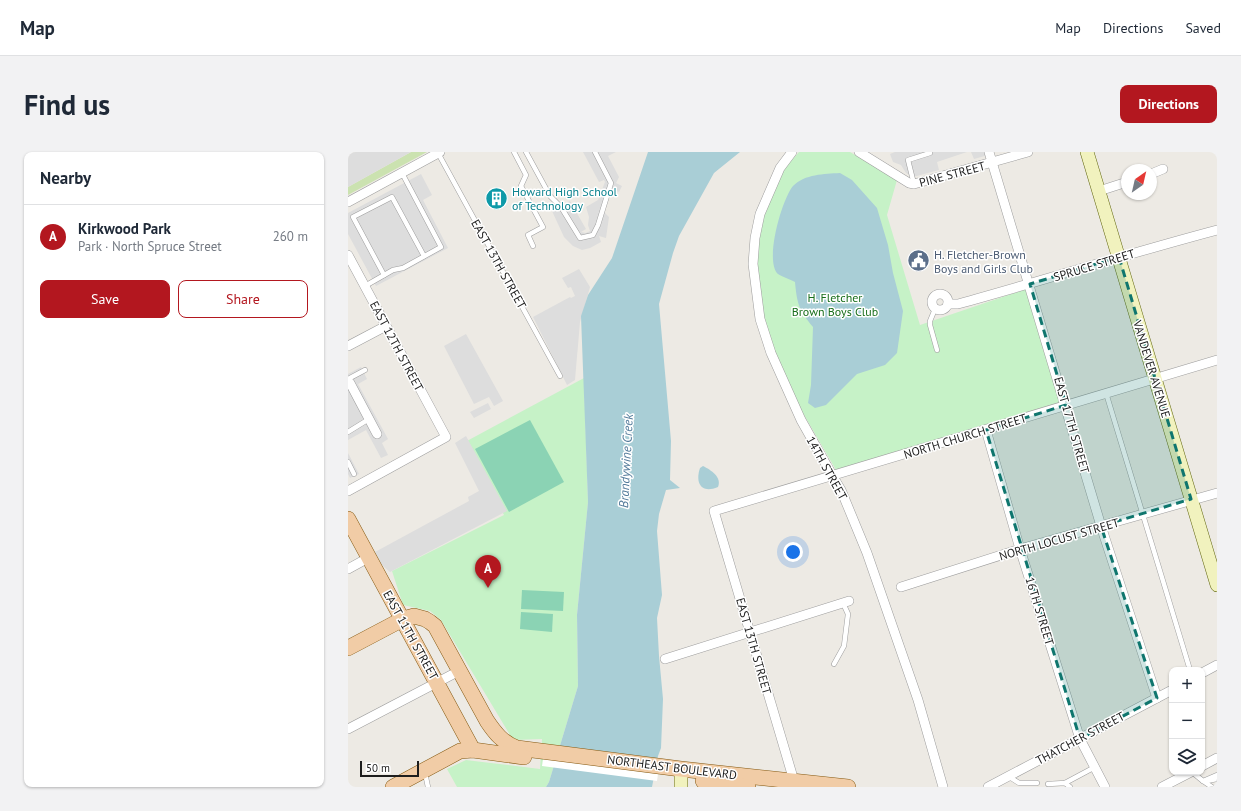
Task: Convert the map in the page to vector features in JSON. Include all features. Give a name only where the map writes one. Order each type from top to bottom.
[{"type":"main road","name":"EAST 11TH STREET","points":[[348,519],[473,750]]},
{"type":"main road","points":[[348,648],[402,618],[418,617],[425,619],[435,626],[487,722],[496,734],[509,745],[543,755]]},
{"type":"main road","points":[[392,787],[460,751],[473,750],[543,755]]},
{"type":"main road","name":"NORTHEAST BOULEVARD","points":[[543,755],[659,770],[681,778],[746,787]]},
{"type":"main road","name":"NORTHEAST BOULEVARD","points":[[681,778],[794,781],[848,787]]},
{"type":"street","points":[[348,202],[439,152]]},
{"type":"street","name":"14TH STREET","points":[[792,152],[780,168],[760,214],[754,264],[755,288],[760,319],[771,353],[801,420],[841,490],[867,553],[918,700],[943,787]]},
{"type":"street","name":"PINE STREET","points":[[859,152],[909,183],[914,184],[1028,152]]},
{"type":"street","name":"EAST 17TH STREET","points":[[989,152],[1030,284],[1101,526],[1156,698]]},
{"type":"street","name":"VANDEVER AVENUE","points":[[1087,152],[1217,585]]},
{"type":"street","points":[[1157,172],[1164,170]]},
{"type":"street","points":[[1099,191],[1121,184]]},
{"type":"street","name":"SPRUCE STREET","points":[[935,308],[943,310],[948,304],[958,304],[1217,230]]},
{"type":"street","name":"EAST 12TH STREET","points":[[348,255],[446,437],[348,491]]},
{"type":"street","points":[[935,308],[931,301],[937,294],[943,294],[946,296],[948,304]]},
{"type":"street","points":[[348,346],[386,326]]},
{"type":"street","name":"NORTH CHURCH STREET","points":[[714,511],[1217,360]]},
{"type":"street","points":[[348,382],[377,434]]},
{"type":"street","name":"16TH STREET","points":[[986,430],[1020,549],[1080,739],[1105,787]]},
{"type":"street","name":"NORTH LOCUST STREET","points":[[901,587],[1020,549],[1217,493]]},
{"type":"street","name":"EAST 13TH STREET","points":[[714,511],[794,781]]},
{"type":"street","points":[[348,569],[368,558]]},
{"type":"street","points":[[665,659],[846,602]]},
{"type":"street","points":[[1205,671],[1217,665]]},
{"type":"street","points":[[348,730],[436,682],[460,671]]},
{"type":"street","name":"THATCHER STREET","points":[[988,787],[1169,692]]},
{"type":"street","points":[[1205,764],[1217,758]]},
{"type":"street","points":[[1162,787],[1185,775]]},
{"type":"lane","name":"EAST 13TH STREET","points":[[439,152],[560,376]]},
{"type":"lane","points":[[514,152],[526,175],[521,186],[543,227],[528,235],[533,246]]},
{"type":"lane","points":[[526,152],[550,196],[561,207],[580,238],[593,235],[598,225],[611,183],[595,152]]},
{"type":"lane","points":[[914,184],[908,160],[930,153]]},
{"type":"lane","points":[[365,286],[393,270],[403,268],[441,247],[402,173]]},
{"type":"lane","points":[[384,275],[353,217],[392,197],[424,256]]},
{"type":"lane","points":[[935,308],[930,321],[930,326],[937,350]]},
{"type":"lane","points":[[348,379],[365,370]]},
{"type":"lane","points":[[1106,393],[1143,514],[1149,539],[1189,667]]},
{"type":"lane","points":[[348,432],[369,419]]},
{"type":"lane","points":[[348,462],[354,474]]},
{"type":"lane","points":[[834,664],[844,646],[848,614],[846,602]]},
{"type":"lane","points":[[1048,784],[1065,783],[1095,767]]},
{"type":"lane","points":[[424,770],[428,787]]},
{"type":"lane","points":[[1195,775],[1212,787]]},
{"type":"lane","points":[[1203,781],[1217,775]]},
{"type":"lane","points":[[1008,776],[1019,783],[1037,783]]},
{"type":"lane","points":[[1203,781],[1217,779]]},
{"type":"lane","points":[[1065,783],[1070,787]]},
{"type":"highlighted area","points":[[1119,257],[1191,499],[1101,526],[1157,698],[1080,739],[986,430],[1066,405],[1030,284]]},
{"type":"green space","points":[[411,152],[427,152],[348,195],[348,187]]},
{"type":"green space","name":"H. Fletcher Brown Boys Club","points":[[799,152],[850,152],[897,180],[887,215],[920,325],[1026,289],[1061,402],[836,470],[793,396],[761,322],[754,254],[763,216],[784,169]]},
{"type":"green space","points":[[584,378],[588,502],[577,615],[578,686],[549,782],[546,787],[457,787],[447,769],[466,760],[540,769],[542,739],[513,740],[441,620],[430,611],[403,605],[392,571],[504,515],[465,442]]},
{"type":"green space","points":[[530,420],[564,482],[509,512],[475,449]]},
{"type":"green space","points":[[522,590],[564,592],[563,611],[521,609]]},
{"type":"green space","points":[[521,612],[553,614],[552,632],[520,629]]},
{"type":"shaded area","points":[[348,152],[411,152],[348,187]]},
{"type":"shaded area","points":[[583,152],[616,152],[608,156],[619,177],[616,183],[622,186],[619,192],[612,189],[604,212],[609,217],[606,238],[599,236],[601,242],[590,248],[582,250],[573,246],[564,237],[552,211],[570,201],[586,229],[581,232],[586,233],[590,231],[588,225],[589,217],[586,207],[598,200],[605,182],[604,180],[599,182]]},
{"type":"shaded area","points":[[895,152],[967,152],[937,162],[939,170],[913,177],[906,173],[901,165],[893,162],[890,154]]},
{"type":"shaded area","points":[[971,152],[990,152],[988,155],[974,159]]},
{"type":"shaded area","points":[[421,174],[432,195],[423,200],[448,248],[376,286],[348,234],[348,213]]},
{"type":"shaded area","points":[[579,269],[590,287],[580,322],[575,380],[567,385],[533,317],[570,297],[575,296],[571,287],[568,288],[562,278]]},
{"type":"shaded area","points":[[466,334],[503,401],[494,406],[489,397],[474,404],[444,346]]},
{"type":"shaded area","points":[[361,367],[367,379],[358,384],[388,439],[382,443],[388,455],[381,458],[366,430],[348,440],[348,374]]},
{"type":"shaded area","points":[[488,403],[491,409],[474,418],[470,412]]},
{"type":"shaded area","points":[[466,436],[507,511],[390,572],[382,565],[375,552],[469,501],[468,497],[479,491],[455,443]]},
{"type":"shaded area","points":[[348,453],[359,474],[350,478],[348,474]]},
{"type":"water","name":"Brandywine Creek","points":[[648,152],[740,152],[714,173],[679,236],[659,304],[671,441],[670,480],[680,488],[666,490],[659,514],[657,531],[662,595],[657,618],[663,699],[661,748],[652,787],[546,787],[549,782],[578,686],[577,615],[588,502],[581,316],[588,295],[612,258]]},
{"type":"water","points":[[840,173],[852,180],[877,208],[888,245],[893,273],[903,311],[897,353],[885,365],[857,374],[826,405],[815,408],[808,403],[811,385],[813,327],[800,306],[795,282],[778,274],[774,267],[774,244],[776,230],[784,203],[793,186],[809,177],[821,174]]},
{"type":"water","points":[[703,466],[715,474],[719,483],[718,487],[707,489],[701,486],[698,478],[700,468]]},
{"type":"pier","points":[[545,745],[660,760],[657,781],[542,766]]},
{"type":"place","name":"Howard High School of Technology","points":[[497,198]]},
{"type":"place","name":"H. Fletcher-Brown Boys and Girls Club","points":[[919,261]]},
{"type":"place","name":"Kirkwood Park","points":[[488,588]]}]
